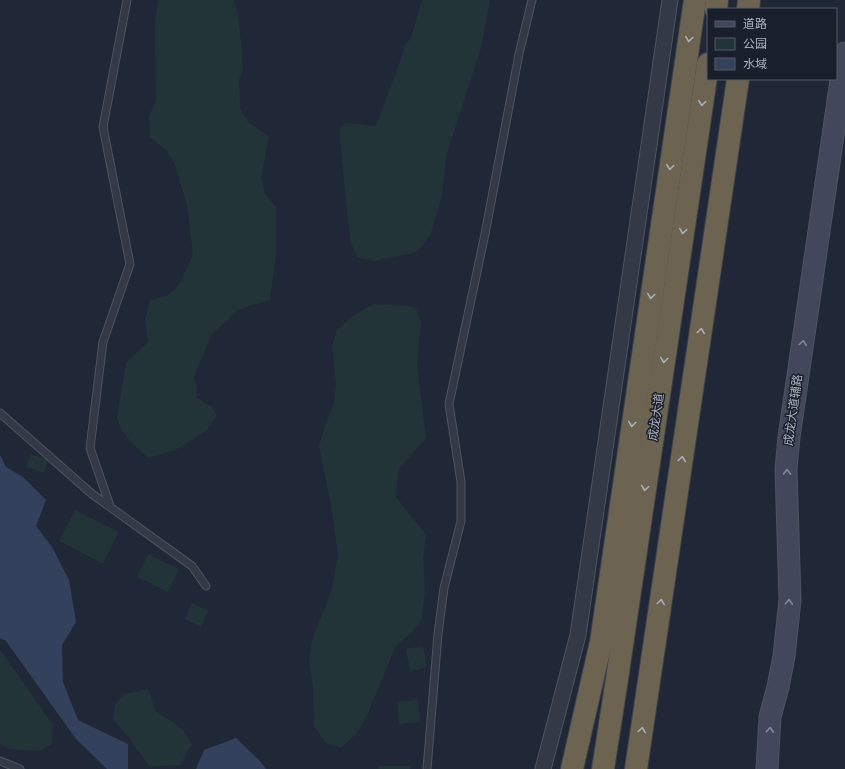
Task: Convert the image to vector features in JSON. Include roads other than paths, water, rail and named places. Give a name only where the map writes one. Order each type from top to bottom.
[{"type":"highway","points":[[572,769],[600,642],[695,0]]},
{"type":"highway","name":"成龙大道","points":[[603,769],[707,71]]},
{"type":"highway","points":[[638,766],[738,80]]},
{"type":"street","points":[[543,769],[578,635],[670,0]]},
{"type":"street","name":"成龙大道辅路","points":[[767,769],[770,717],[778,688],[784,656],[790,600],[786,469],[789,437],[845,53]]},
{"type":"lane","points":[[110,506],[90,448],[103,342],[130,264],[103,127],[127,0]]},
{"type":"lane","points":[[426,769],[438,634],[444,588],[461,521],[461,482],[449,404],[485,234],[519,54],[532,0]]},
{"type":"lane","points":[[0,413],[92,494],[192,566],[206,586]]},
{"type":"lane","points":[[0,761],[20,769]]},
{"type":"water","points":[[0,455],[6,467],[23,477],[46,500],[36,526],[52,547],[69,580],[76,622],[62,645],[63,682],[78,720],[128,744],[128,769],[107,769],[76,739],[6,641],[0,638]]},
{"type":"water","points":[[236,738],[261,762],[266,769],[196,769],[204,750]]}]
